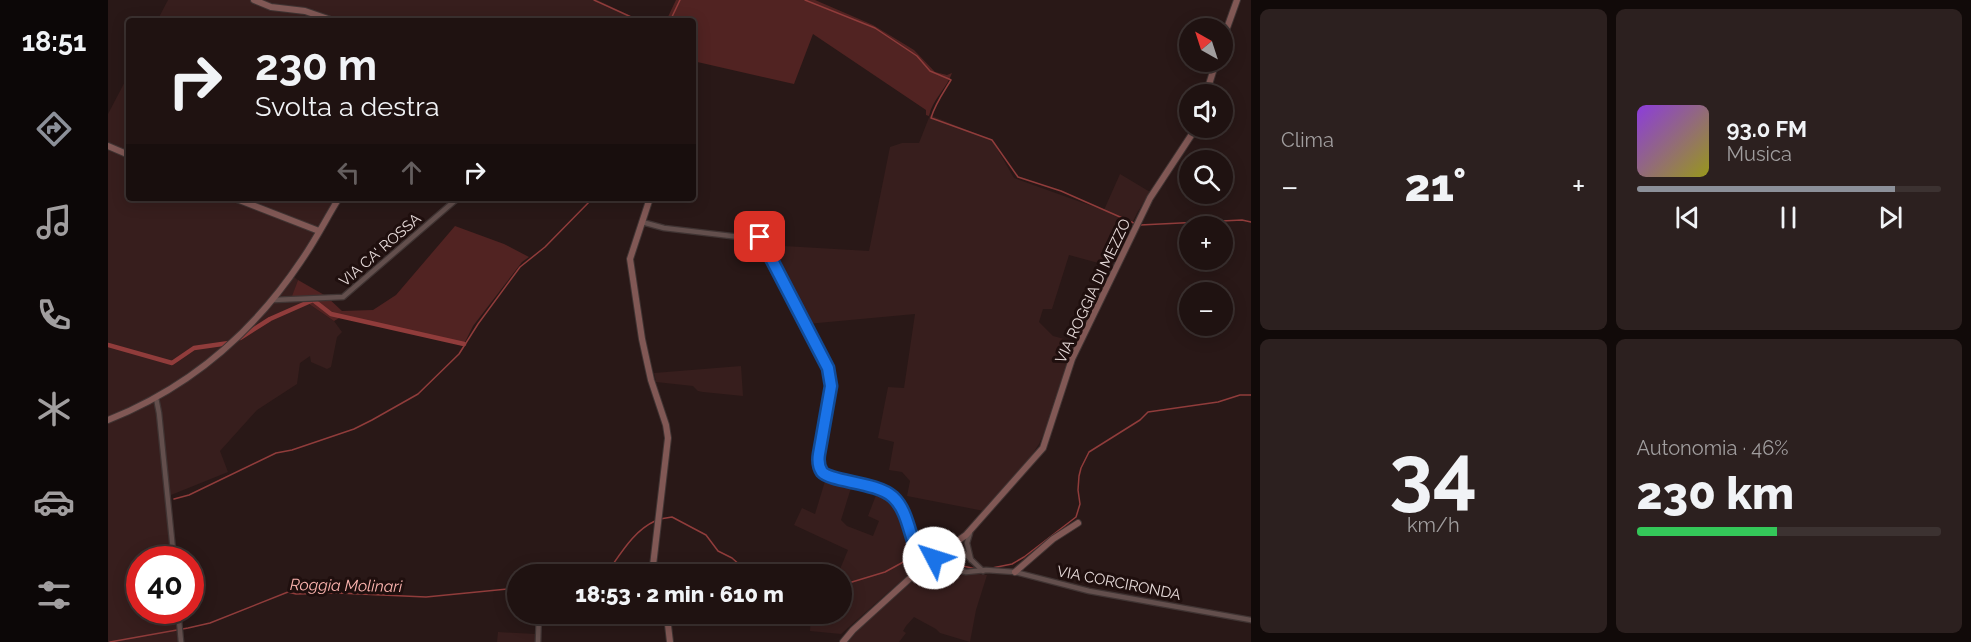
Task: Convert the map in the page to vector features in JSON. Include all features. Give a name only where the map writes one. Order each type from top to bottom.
[{"type":"street","points":[[254,0],[271,7],[305,11],[325,18]]},
{"type":"street","points":[[1231,18],[1237,0]]},
{"type":"street","name":"VIA ROGGIA DI MEZZO","points":[[843,642],[853,630],[934,558],[972,529],[1043,448],[1072,359],[1150,198],[1189,138]]},
{"type":"street","points":[[108,146],[126,154]]},
{"type":"street","points":[[253,201],[319,231]]},
{"type":"street","points":[[108,420],[156,398],[211,361],[237,339],[273,300],[301,261],[337,201]]},
{"type":"street","name":"VIA CA' ROSSA","points":[[273,300],[343,297],[455,201]]},
{"type":"street","points":[[649,201],[630,259],[642,339],[668,438],[653,564]]},
{"type":"street","points":[[642,222],[664,228],[748,238],[760,237],[828,368],[831,386],[819,454],[818,463],[821,470],[829,476],[872,487],[891,495],[904,513],[919,552],[934,558],[952,549],[957,550],[983,571]]},
{"type":"street","points":[[156,398],[173,546]]},
{"type":"street","points":[[1015,572],[1053,538],[1078,523]]},
{"type":"street","points":[[971,560],[967,543],[972,529]]},
{"type":"street","points":[[958,541],[964,545],[971,560]]},
{"type":"street","name":"VIA CORCIRONDA","points":[[939,566],[966,572],[1015,572],[1089,591],[1251,620]]},
{"type":"street","points":[[180,624],[182,642]]},
{"type":"street","points":[[538,624],[538,642]]},
{"type":"street","points":[[668,624],[670,642]]},
{"type":"shaded area","points":[[168,0],[598,0],[635,18],[159,18]]},
{"type":"shaded area","points":[[676,0],[815,0],[873,25],[914,50],[935,72],[947,75],[952,73],[929,116],[926,115],[926,110],[813,34],[794,84],[696,62],[696,18],[667,18]]},
{"type":"shaded area","points":[[126,80],[126,201],[337,201],[294,277],[298,280],[292,298],[309,304],[334,321],[342,332],[337,337],[331,367],[327,369],[311,362],[310,356],[300,363],[297,384],[257,410],[220,451],[228,472],[171,495],[171,546],[126,546],[126,624],[178,624],[180,642],[108,642],[108,114]]},
{"type":"shaded area","points":[[930,115],[992,140],[1014,178],[1075,200],[1104,210],[1120,174],[1150,192],[1137,213],[1109,271],[1101,266],[1102,264],[1069,255],[1052,309],[1043,309],[1039,322],[1053,336],[1076,342],[1039,444],[1030,458],[984,511],[907,496],[910,481],[902,472],[889,470],[894,442],[878,438],[888,387],[904,388],[915,314],[807,324],[767,245],[869,251],[890,147],[902,143],[919,143]]},
{"type":"shaded area","points":[[455,226],[504,244],[529,257],[522,262],[473,326],[463,346],[425,334],[341,317],[334,321],[309,304],[291,299],[298,280],[326,296],[342,311],[373,310],[396,295]]},
{"type":"shaded area","points":[[741,366],[743,396],[703,392],[693,386],[656,382],[654,373]]},
{"type":"shaded area","points":[[826,478],[855,484],[850,491],[841,520],[847,526],[873,536],[879,521],[868,516],[878,490],[891,497],[901,511],[917,554],[926,559],[841,634],[810,631],[810,624],[852,624],[852,564],[842,564],[848,550],[794,525],[802,508],[815,514]]},
{"type":"shaded area","points":[[932,564],[939,568],[959,572],[987,575],[976,610],[970,642],[940,633],[914,617],[903,631],[906,633],[899,642],[845,642],[916,578],[915,576],[926,566]]},
{"type":"shaded area","points":[[498,632],[536,634],[535,642],[497,642]]},
{"type":"waterway","points":[[594,0],[633,18]]},
{"type":"waterway","points":[[671,18],[680,0]]},
{"type":"waterway","points":[[805,0],[875,28],[917,56],[930,71],[951,80],[931,118],[992,140],[1018,177],[1061,191],[1136,224]]},
{"type":"waterway","points":[[174,499],[189,495],[276,453],[292,450],[354,429],[418,394],[459,354],[520,267],[545,247],[590,201]]},
{"type":"waterway","points":[[1140,225],[1242,220],[1251,222]]},
{"type":"waterway","points":[[240,338],[270,319],[313,300],[331,314],[464,344]]},
{"type":"waterway","points":[[108,345],[172,363],[194,348],[229,343]]},
{"type":"waterway","name":"Roggia Molinari","points":[[992,568],[1012,564],[1024,557],[1076,517],[1080,504],[1079,476],[1089,452],[1140,420],[1148,412],[1251,395]]},
{"type":"waterway","name":"Roggia Molinari","points":[[660,519],[672,517],[706,535],[718,551],[739,564]]},
{"type":"waterway","name":"Roggia Molinari","points":[[613,564],[634,537],[655,521]]},
{"type":"waterway","name":"Roggia Molinari","points":[[852,582],[885,572],[918,554]]},
{"type":"waterway","name":"Roggia Molinari","points":[[937,560],[976,569]]},
{"type":"waterway","name":"Roggia Molinari","points":[[110,642],[210,623],[288,592],[426,597],[507,589]]},
{"type":"route","points":[[760,237],[828,368],[831,386],[819,454],[818,463],[821,470],[829,476],[872,487],[891,495],[904,513],[916,549],[934,558]]}]
